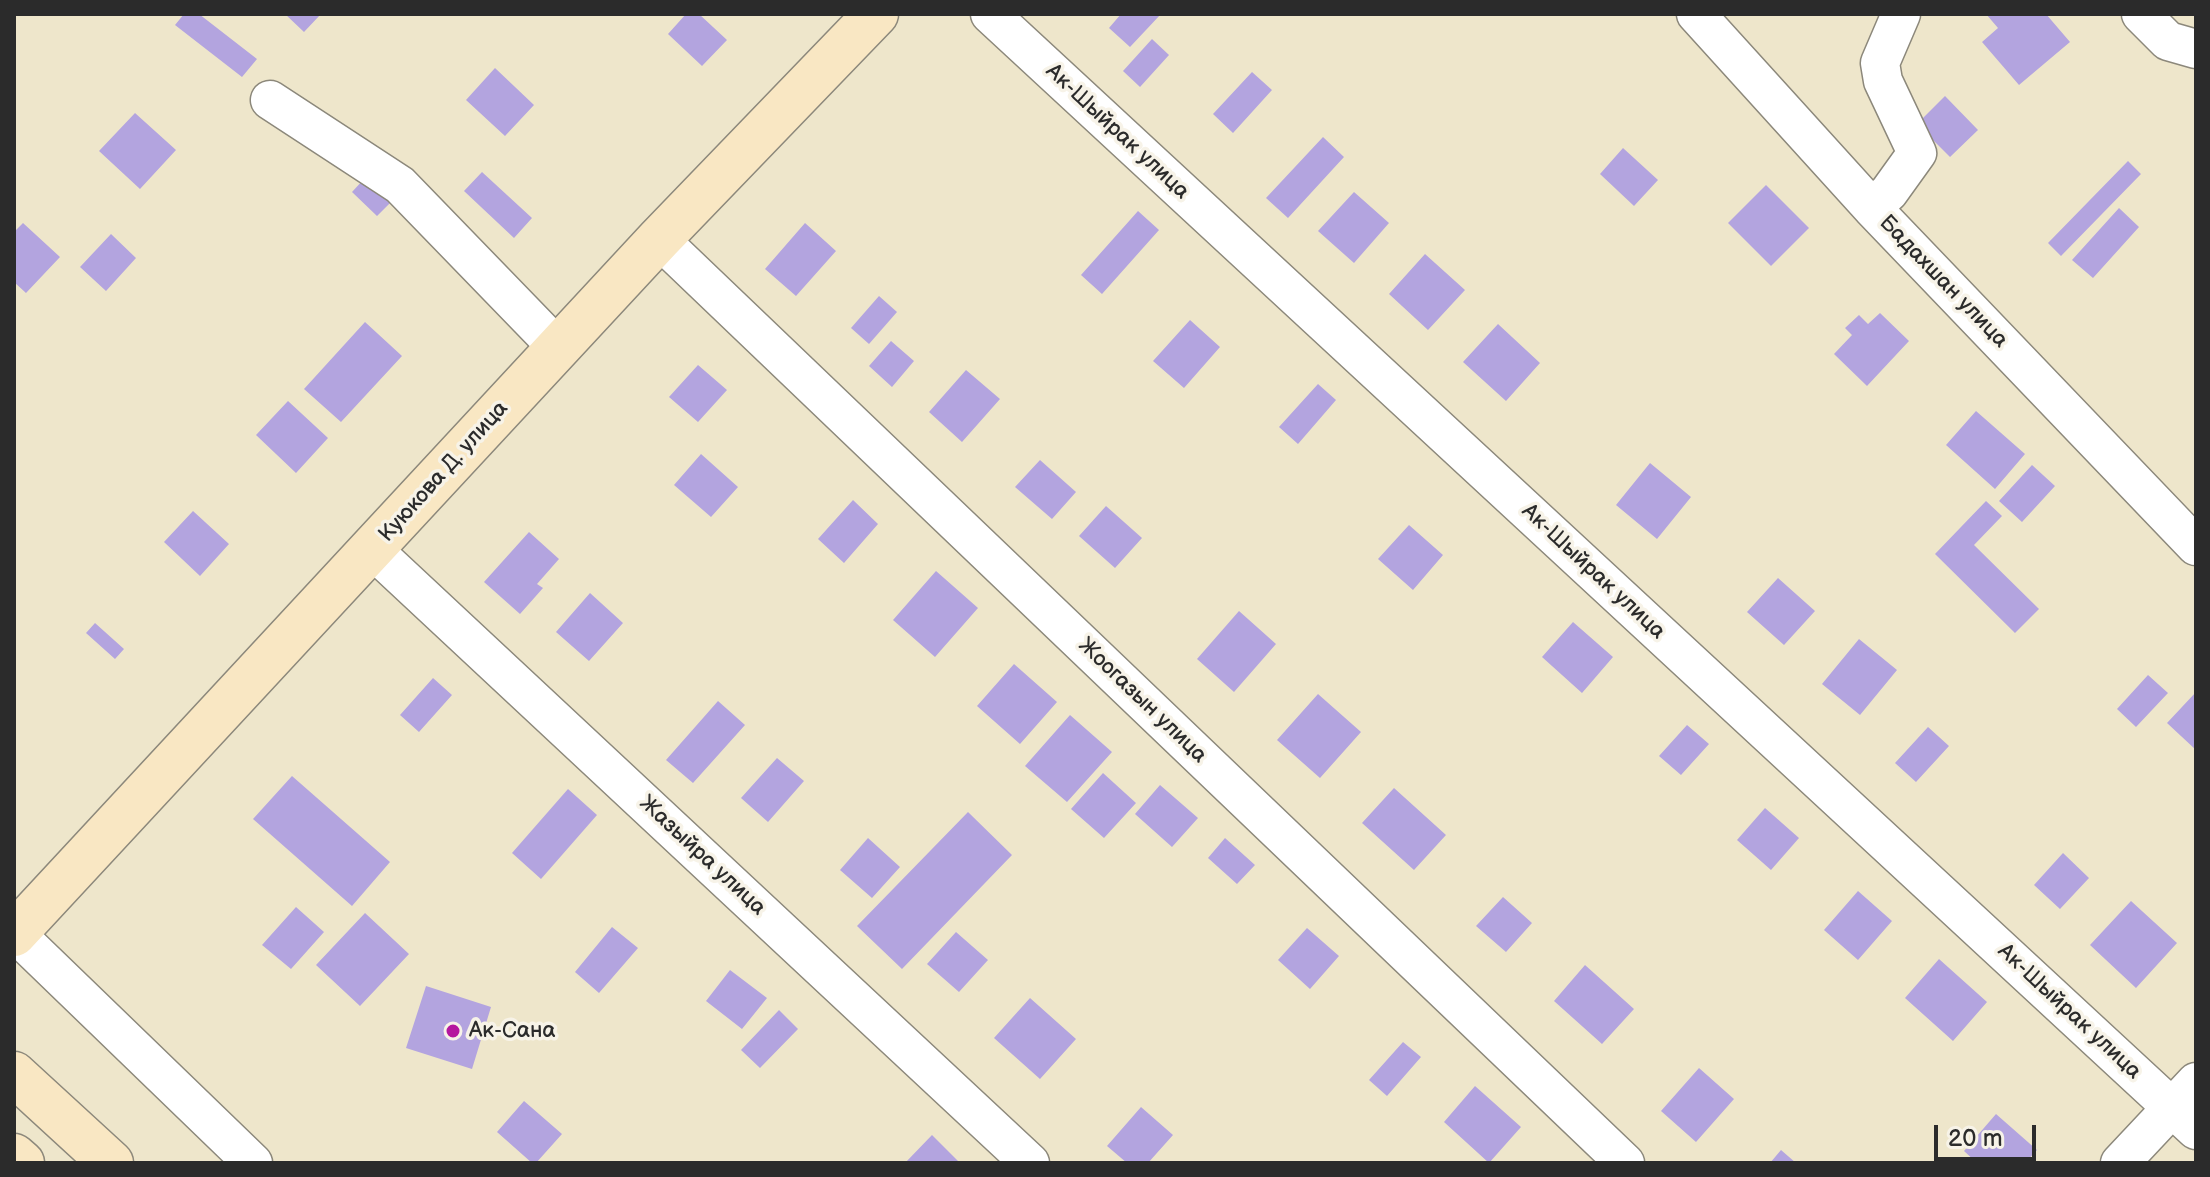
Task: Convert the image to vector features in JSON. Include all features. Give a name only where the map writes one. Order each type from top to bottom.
[{"type":"street","name":"Куюкова Д. улица","points":[[14,933],[659,239],[876,14]]},
{"type":"street","name":"Ак-Шыйрак улица","points":[[990,14],[2188,1107]]},
{"type":"street","name":"Бадахшан улица","points":[[1696,14],[1890,189],[2196,546]]},
{"type":"street","points":[[1890,189],[1917,153],[1883,81],[1880,63],[1901,14]]},
{"type":"street","points":[[2141,14],[2168,41],[2196,49]]},
{"type":"street","points":[[270,100],[400,185],[558,348]]},
{"type":"street","name":"Жоогазын улица","points":[[659,239],[1625,1163]]},
{"type":"street","name":"Жазыйра улица","points":[[373,550],[1030,1163]]},
{"type":"street","points":[[14,933],[253,1163]]},
{"type":"street","points":[[14,1074],[111,1163]]},
{"type":"street","points":[[2120,1163],[2188,1107]]},
{"type":"street","points":[[14,1156],[22,1163]]},
{"type":"building","points":[[184,14],[199,14],[257,59],[242,77],[175,25]]},
{"type":"building","points":[[285,14],[321,14],[304,32]]},
{"type":"building","points":[[686,14],[699,14],[727,40],[702,66],[668,34]]},
{"type":"building","points":[[1121,14],[1161,14],[1130,47],[1109,28]]},
{"type":"building","points":[[1986,14],[2046,14],[2070,42],[2019,85],[1982,42],[1998,28]]},
{"type":"building","points":[[1152,39],[1169,55],[1140,87],[1123,71]]},
{"type":"building","points":[[495,68],[534,105],[505,136],[466,100]]},
{"type":"building","points":[[1252,72],[1272,90],[1233,133],[1213,114]]},
{"type":"building","points":[[1945,96],[1978,130],[1950,157],[1917,124]]},
{"type":"building","points":[[135,113],[176,150],[140,189],[99,151]]},
{"type":"building","points":[[1323,137],[1344,157],[1288,218],[1266,198]]},
{"type":"building","points":[[1623,148],[1658,180],[1634,206],[1600,174]]},
{"type":"building","points":[[2128,161],[2141,174],[2061,256],[2048,243]]},
{"type":"building","points":[[482,172],[532,218],[514,238],[464,191]]},
{"type":"building","points":[[364,179],[390,203],[377,216],[352,192]]},
{"type":"building","points":[[1766,185],[1809,228],[1771,266],[1728,223]]},
{"type":"building","points":[[1354,192],[1389,223],[1354,263],[1318,231]]},
{"type":"building","points":[[2119,208],[2139,227],[2093,278],[2072,260]]},
{"type":"building","points":[[1138,211],[1159,230],[1102,294],[1081,275]]},
{"type":"building","points":[[23,223],[60,257],[26,293],[14,282],[14,232]]},
{"type":"building","points":[[805,223],[836,251],[796,296],[765,269]]},
{"type":"building","points":[[111,234],[136,258],[106,291],[80,267]]},
{"type":"building","points":[[1425,254],[1465,290],[1428,330],[1389,294]]},
{"type":"building","points":[[879,296],[897,312],[869,344],[851,328]]},
{"type":"building","points":[[1880,313],[1909,341],[1867,386],[1834,354],[1852,335],[1845,328],[1859,315],[1868,324]]},
{"type":"building","points":[[1190,320],[1220,347],[1184,388],[1153,361]]},
{"type":"building","points":[[365,322],[402,356],[341,422],[304,389]]},
{"type":"building","points":[[1498,324],[1540,363],[1506,401],[1463,362]]},
{"type":"building","points":[[891,341],[914,361],[892,387],[869,366]]},
{"type":"building","points":[[698,365],[727,390],[698,422],[669,397]]},
{"type":"building","points":[[966,370],[1000,399],[962,442],[929,412]]},
{"type":"building","points":[[1318,384],[1336,400],[1298,444],[1279,427]]},
{"type":"building","points":[[288,401],[328,438],[296,473],[256,435]]},
{"type":"building","points":[[1976,411],[2025,454],[1995,489],[1946,445]]},
{"type":"building","points":[[701,454],[738,487],[711,517],[674,485]]},
{"type":"building","points":[[1040,460],[1076,492],[1052,519],[1015,487]]},
{"type":"building","points":[[1650,463],[1691,497],[1657,539],[1616,505]]},
{"type":"building","points":[[2032,465],[2055,486],[2022,522],[1999,501]]},
{"type":"building","points":[[853,500],[878,524],[844,563],[818,539]]},
{"type":"building","points":[[1986,501],[2002,516],[1974,545],[2039,609],[2015,633],[1935,554]]},
{"type":"building","points":[[1106,506],[1142,538],[1115,568],[1079,536]]},
{"type":"building","points":[[193,511],[229,544],[200,576],[164,542]]},
{"type":"building","points":[[1409,525],[1443,555],[1413,590],[1378,559]]},
{"type":"building","points":[[529,532],[559,559],[537,584],[543,588],[520,614],[484,582]]},
{"type":"building","points":[[936,571],[978,608],[935,657],[893,620]]},
{"type":"building","points":[[1778,578],[1815,611],[1784,645],[1747,612]]},
{"type":"building","points":[[590,593],[623,623],[589,661],[556,632]]},
{"type":"building","points":[[1239,611],[1276,644],[1234,692],[1197,659]]},
{"type":"building","points":[[1573,622],[1613,657],[1582,693],[1542,657]]},
{"type":"building","points":[[95,623],[124,649],[115,659],[86,633]]},
{"type":"building","points":[[1859,639],[1897,670],[1860,715],[1822,684]]},
{"type":"building","points":[[1014,664],[1057,702],[1020,744],[977,706]]},
{"type":"building","points":[[2148,675],[2168,693],[2136,727],[2117,709]]},
{"type":"building","points":[[433,678],[452,695],[419,732],[400,715]]},
{"type":"building","points":[[2196,692],[2196,750],[2167,723]]},
{"type":"building","points":[[1318,694],[1361,732],[1320,778],[1277,740]]},
{"type":"building","points":[[718,701],[745,725],[693,783],[666,760]]},
{"type":"building","points":[[1070,715],[1112,752],[1067,802],[1025,766]]},
{"type":"building","points":[[1687,725],[1709,744],[1681,775],[1659,756]]},
{"type":"building","points":[[1928,727],[1949,746],[1916,782],[1895,763]]},
{"type":"building","points":[[777,758],[804,781],[768,822],[741,798]]},
{"type":"building","points":[[1103,773],[1136,803],[1104,838],[1071,809]]},
{"type":"building","points":[[292,776],[390,862],[352,906],[253,819]]},
{"type":"building","points":[[1160,785],[1198,818],[1172,847],[1135,814]]},
{"type":"building","points":[[1394,788],[1446,835],[1414,870],[1362,823]]},
{"type":"building","points":[[568,789],[597,815],[541,879],[512,853]]},
{"type":"building","points":[[1765,808],[1799,838],[1771,870],[1737,840]]},
{"type":"building","points":[[968,812],[1012,855],[902,969],[857,926]]},
{"type":"building","points":[[868,838],[900,867],[872,898],[840,870]]},
{"type":"building","points":[[1225,838],[1255,865],[1237,884],[1208,858]]},
{"type":"building","points":[[2063,853],[2089,878],[2060,909],[2034,885]]},
{"type":"building","points":[[1858,891],[1892,921],[1858,960],[1824,930]]},
{"type":"building","points":[[1503,897],[1532,923],[1506,952],[1476,926]]},
{"type":"building","points":[[2131,901],[2177,943],[2136,988],[2090,945]]},
{"type":"building","points":[[296,907],[324,932],[291,969],[262,945]]},
{"type":"building","points":[[365,913],[409,954],[360,1006],[316,965]]},
{"type":"building","points":[[612,927],[638,948],[599,993],[575,972]]},
{"type":"building","points":[[1307,928],[1339,956],[1310,989],[1278,960]]},
{"type":"building","points":[[956,932],[988,960],[959,992],[927,964]]},
{"type":"building","points":[[1939,959],[1987,1002],[1953,1041],[1905,998]]},
{"type":"building","points":[[1585,965],[1634,1009],[1602,1044],[1554,1001]]},
{"type":"building","points":[[730,970],[767,998],[742,1029],[706,1001]]},
{"type":"building","points":[[426,986],[491,1007],[472,1069],[406,1048]]},
{"type":"building","points":[[1030,998],[1076,1039],[1040,1079],[994,1038]]},
{"type":"building","points":[[779,1010],[798,1029],[760,1068],[741,1050]]},
{"type":"building","points":[[1403,1042],[1421,1057],[1387,1096],[1369,1080]]},
{"type":"building","points":[[1699,1068],[1734,1099],[1696,1142],[1661,1111]]},
{"type":"building","points":[[1475,1086],[1521,1127],[1489,1163],[1444,1122]]},
{"type":"building","points":[[524,1101],[562,1134],[536,1163],[532,1163],[497,1132]]},
{"type":"building","points":[[1141,1107],[1173,1135],[1148,1163],[1127,1163],[1107,1146]]},
{"type":"building","points":[[1996,1114],[2037,1150],[2025,1163],[1977,1163],[1964,1151]]},
{"type":"building","points":[[932,1135],[960,1163],[905,1163]]},
{"type":"building","points":[[1781,1150],[1796,1163],[1770,1163]]},
{"type":"place","name":"Ак-Сана","points":[[453,1031]]}]
